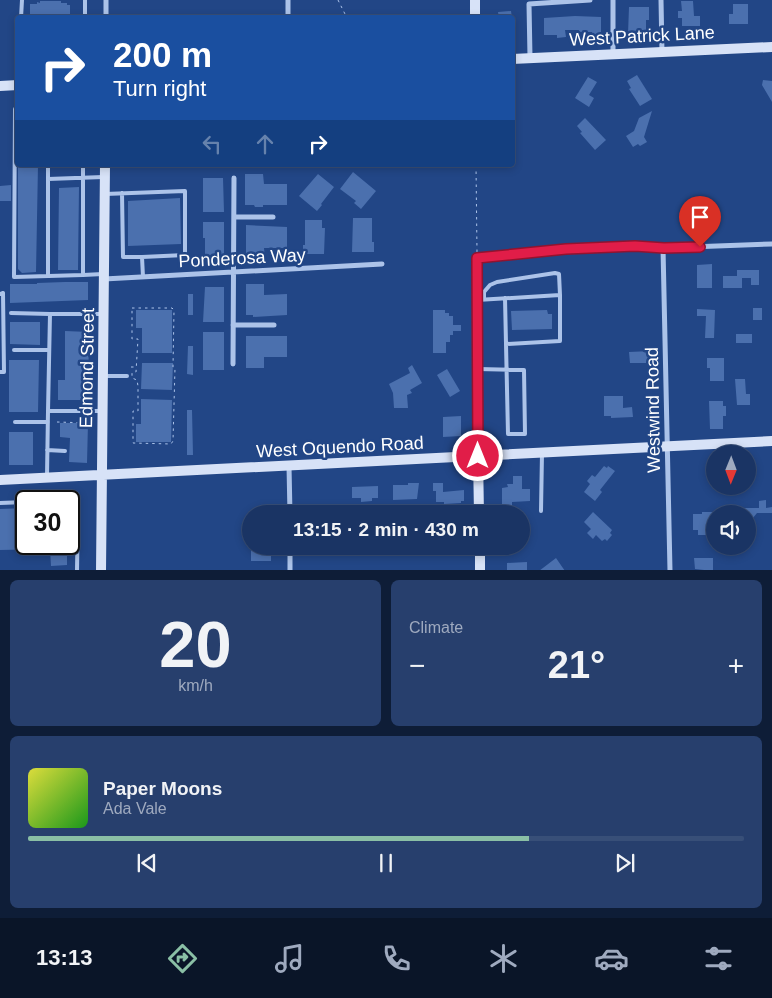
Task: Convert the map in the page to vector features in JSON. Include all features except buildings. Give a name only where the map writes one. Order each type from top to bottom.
[{"type":"street","points":[[106,0],[106,15]]},
{"type":"street","points":[[288,0],[288,15]]},
{"type":"street","points":[[475,0],[475,15]]},
{"type":"street","points":[[530,58],[529,4],[590,0]]},
{"type":"street","points":[[612,0],[613,54]]},
{"type":"street","points":[[661,0],[662,52]]},
{"type":"street","name":"West Patrick Lane","points":[[515,59],[772,47]]},
{"type":"street","points":[[0,86],[15,85]]},
{"type":"street","name":"Edmond Street","points":[[101,570],[105,167]]},
{"type":"street","points":[[233,364],[234,178]]},
{"type":"street","points":[[234,217],[274,217]]},
{"type":"street","points":[[664,248],[772,244]]},
{"type":"street","name":"Westwind Road","points":[[664,248],[670,570]]},
{"type":"street","points":[[477,258],[479,505]]},
{"type":"street","name":"Ponderosa Way","points":[[104,277],[143,277],[382,264]]},
{"type":"street","points":[[233,326],[274,325]]},
{"type":"street","name":"West Oquendo Road","points":[[0,480],[772,441]]},
{"type":"street","points":[[290,466],[290,505]]},
{"type":"street","points":[[290,555],[290,570]]},
{"type":"street","points":[[480,555],[480,570]]},
{"type":"lane","points":[[21,15],[22,0]]},
{"type":"lane","points":[[85,0],[85,15]]},
{"type":"lane","points":[[15,110],[14,277],[83,275],[104,277]]},
{"type":"lane","points":[[48,167],[48,276]]},
{"type":"lane","points":[[83,167],[83,275]]},
{"type":"lane","points":[[48,178],[104,177]]},
{"type":"lane","points":[[104,194],[122,193],[186,191],[185,255],[123,257],[122,193]]},
{"type":"lane","points":[[477,258],[566,249],[635,246],[664,248]]},
{"type":"lane","points":[[142,257],[143,277]]},
{"type":"lane","points":[[484,299],[484,292],[490,285],[497,282],[558,274],[560,341],[506,344]]},
{"type":"lane","points":[[0,294],[3,293],[4,372],[0,372]]},
{"type":"lane","points":[[477,300],[560,295]]},
{"type":"lane","points":[[478,369],[506,370],[524,370],[525,434],[508,434],[506,370],[505,298]]},
{"type":"lane","points":[[12,313],[104,314]]},
{"type":"lane","points":[[47,478],[50,314]]},
{"type":"lane","points":[[14,350],[50,350]]},
{"type":"lane","points":[[103,376],[127,376]]},
{"type":"lane","points":[[48,411],[103,412]]},
{"type":"lane","points":[[15,422],[48,422]]},
{"type":"lane","points":[[48,450],[65,451]]},
{"type":"lane","points":[[541,510],[542,453]]},
{"type":"lane","points":[[0,503],[15,502]]},
{"type":"lane","points":[[78,555],[78,570]]},
{"type":"path","points":[[338,0],[346,15]]},
{"type":"path","points":[[476,167],[477,258]]},
{"type":"path","points":[[132,308],[172,308],[174,310],[173,367],[175,368],[173,441],[171,444],[133,443],[133,411],[138,412],[138,386],[137,380],[132,378],[132,373],[136,372],[138,367],[138,339],[132,339],[132,308]]},
{"type":"path","points":[[131,367],[138,367]]},
{"type":"path","points":[[57,422],[88,423],[89,416]]},
{"type":"route","points":[[478,456],[477,258],[566,249],[635,246],[664,248],[700,247]]}]
